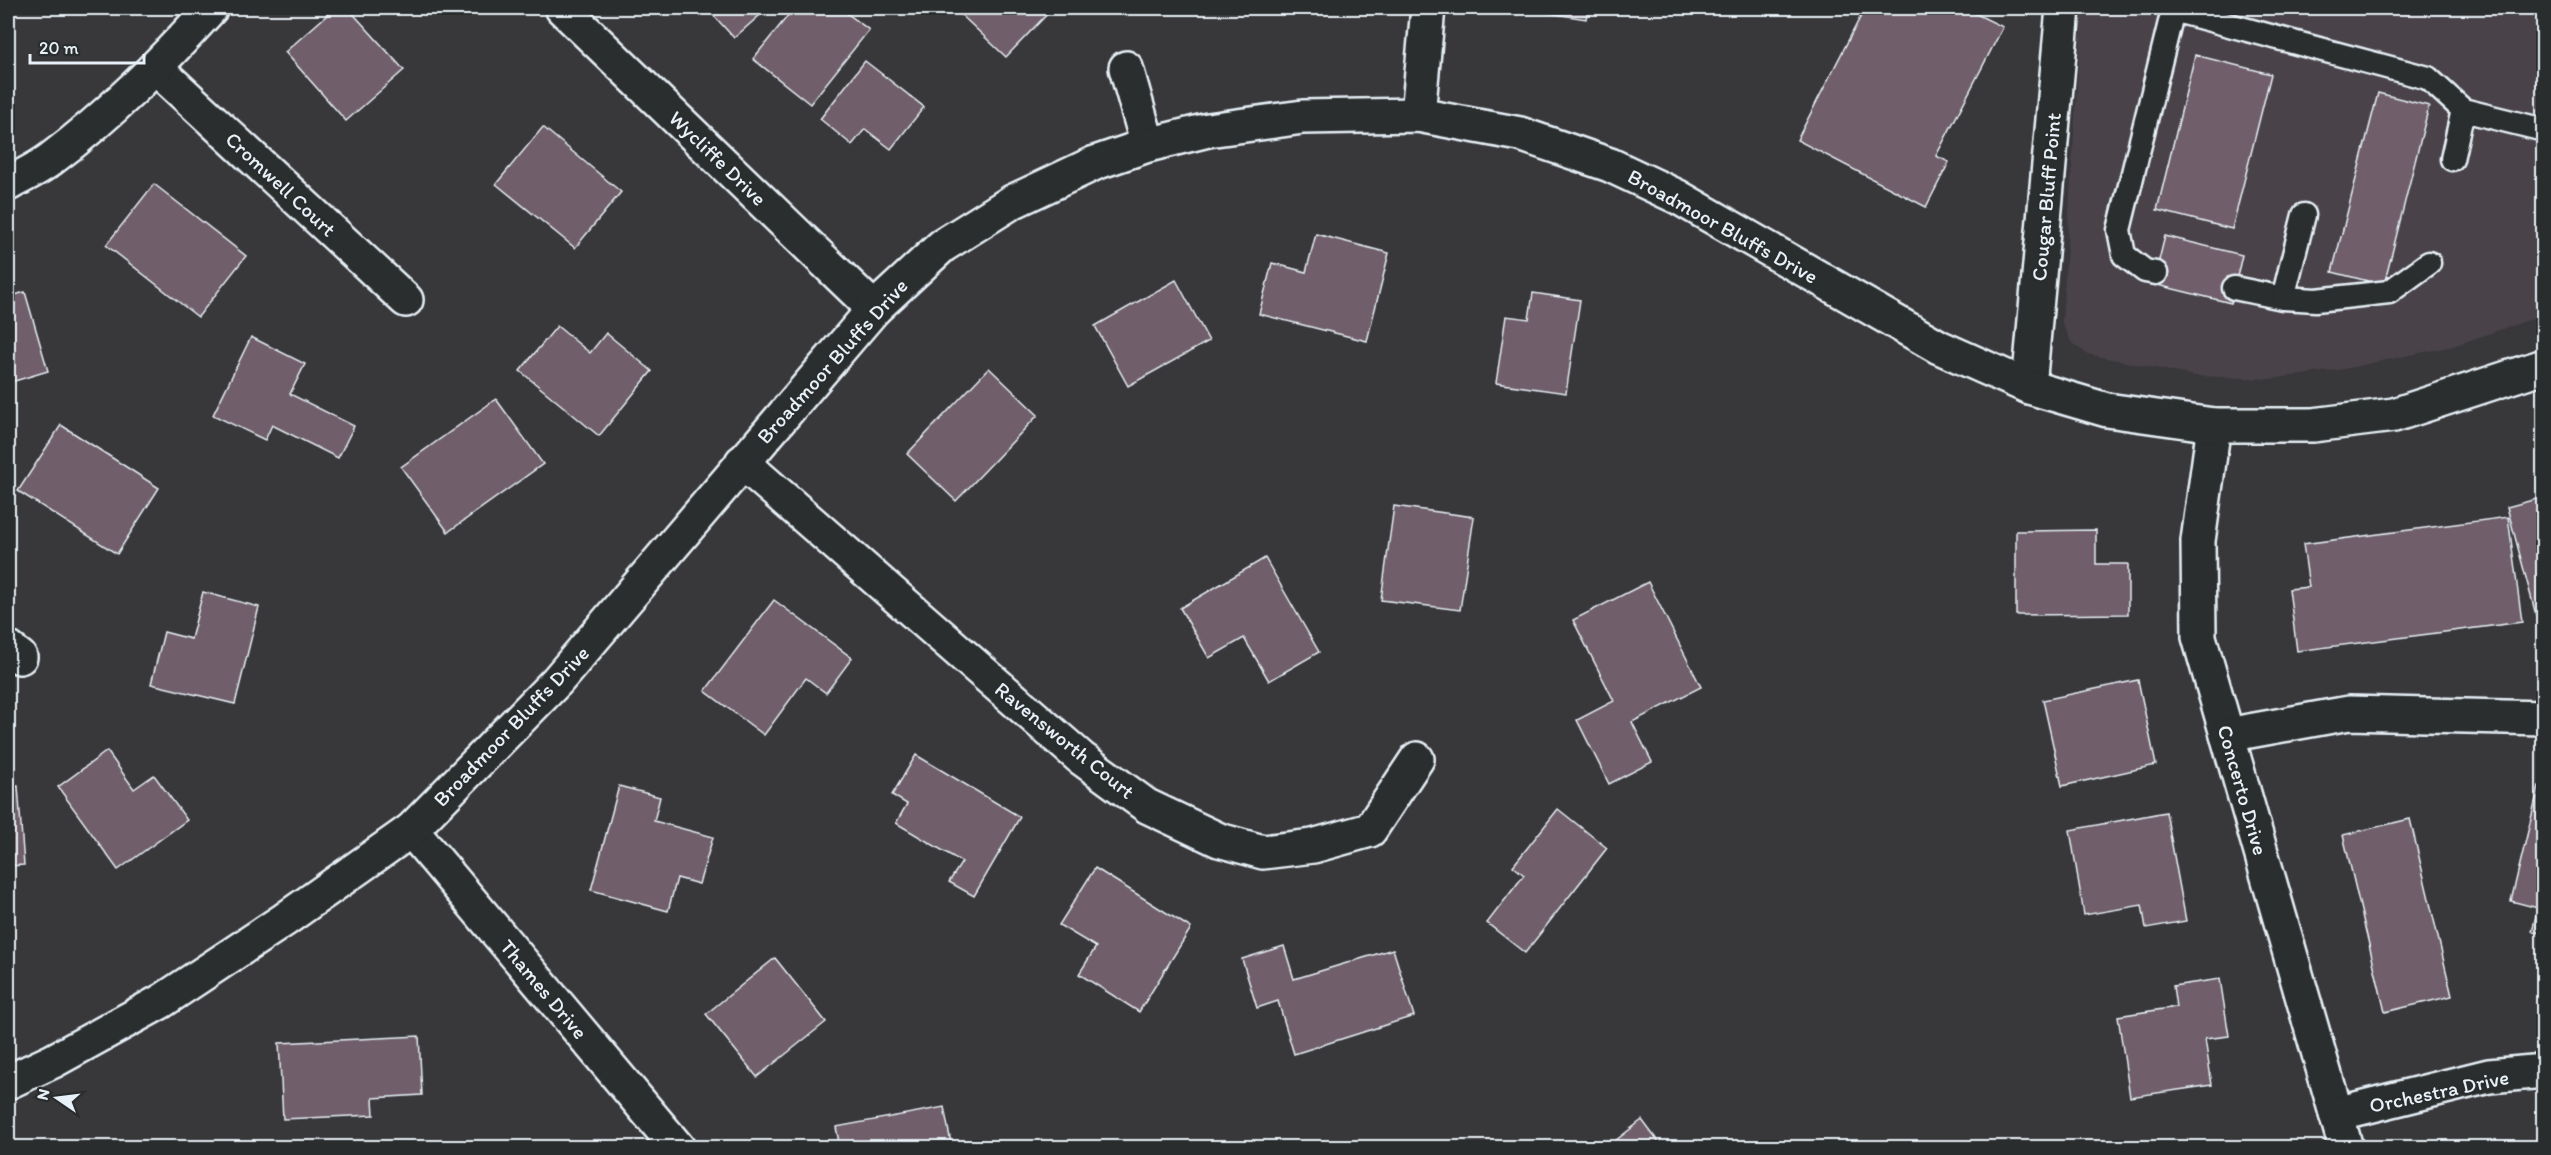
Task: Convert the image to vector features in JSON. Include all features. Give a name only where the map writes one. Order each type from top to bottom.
[{"type":"street","points":[[8,184],[50,161],[101,118],[156,68],[211,8]]},
{"type":"street","name":"Wycliffe Drive","points":[[562,8],[874,309]]},
{"type":"street","points":[[1418,115],[1428,8]]},
{"type":"street","name":"Cougar Bluff Point","points":[[2029,387],[2062,8]]},
{"type":"street","name":"Cromwell Court","points":[[156,68],[406,300]]},
{"type":"street","points":[[1126,68],[1148,145]]},
{"type":"street","name":"Broadmoor Bluffs Drive","points":[[8,1082],[53,1061],[162,1001],[284,920],[411,830],[557,681],[874,309],[942,246],[1012,202],[1095,163],[1148,145],[1208,130],[1303,117],[1418,115],[1520,134],[1610,165],[1678,196],[1939,347],[2029,387],[2107,410],[2214,425],[2313,425],[2394,415],[2544,366]]},
{"type":"street","name":"Concerto Drive","points":[[2214,425],[2198,541],[2199,638],[2346,1148]]},
{"type":"street","name":"Ravensworth Court","points":[[742,462],[1081,758],[1147,806],[1219,840],[1263,852],[1313,846],[1370,830],[1417,759]]},
{"type":"street","points":[[2227,735],[2349,713],[2544,718]]},
{"type":"street","name":"Thames Drive","points":[[411,830],[678,1148]]},
{"type":"street","name":"Orchestra Drive","points":[[2336,1114],[2489,1076],[2544,1071]]},
{"type":"lane","points":[[2156,273],[2145,271],[2124,255],[2119,230],[2173,10],[2428,78],[2463,110],[2544,130]]},
{"type":"lane","points":[[2452,159],[2463,110]]},
{"type":"lane","points":[[2283,298],[2304,215]]},
{"type":"lane","points":[[2234,288],[2283,298],[2316,300],[2389,292],[2429,263]]},
{"type":"shaded area","points":[[2082,8],[2543,8],[2543,315],[2453,346],[2339,370],[2269,379],[2194,376],[2087,354],[2071,342],[2062,323]]},
{"type":"building","points":[[335,8],[348,8],[404,70],[346,121],[285,52]]},
{"type":"building","points":[[707,8],[768,8],[734,38]]},
{"type":"building","points":[[794,8],[840,8],[869,30],[810,104],[753,59]]},
{"type":"building","points":[[954,8],[1053,8],[1006,57]]},
{"type":"building","points":[[1517,8],[1588,8],[1586,19]]},
{"type":"building","points":[[1865,8],[1964,8],[2003,27],[1936,156],[1949,162],[1926,207],[1797,140]]},
{"type":"building","points":[[2195,55],[2271,74],[2232,229],[2157,210]]},
{"type":"building","points":[[865,61],[924,107],[891,149],[865,129],[852,145],[820,119]]},
{"type":"building","points":[[2378,93],[2429,106],[2384,285],[2332,272]]},
{"type":"building","points":[[543,127],[621,192],[575,248],[496,184]]},
{"type":"building","points":[[154,184],[246,256],[198,317],[106,245]]},
{"type":"building","points":[[1316,234],[1389,253],[1367,341],[1259,314],[1272,263],[1306,272]]},
{"type":"building","points":[[2165,236],[2242,255],[2231,303],[2153,284]]},
{"type":"building","points":[[1176,280],[1209,341],[1128,386],[1095,326]]},
{"type":"building","points":[[25,292],[48,371],[8,383],[8,297]]},
{"type":"building","points":[[1533,293],[1580,300],[1566,393],[1496,383],[1506,316],[1529,319]]},
{"type":"building","points":[[557,326],[590,353],[606,333],[652,371],[599,436],[520,371]]},
{"type":"building","points":[[251,337],[305,364],[290,394],[354,426],[338,458],[272,425],[265,440],[213,415]]},
{"type":"building","points":[[989,368],[1038,415],[956,501],[907,454]]},
{"type":"building","points":[[496,399],[543,464],[448,532],[401,467]]},
{"type":"building","points":[[61,425],[159,488],[117,554],[18,491]]},
{"type":"building","points":[[2544,497],[2544,629],[2540,630],[2507,507]]},
{"type":"building","points":[[1394,506],[1474,517],[1460,610],[1381,600]]},
{"type":"building","points":[[2508,517],[2522,622],[2297,651],[2289,589],[2309,587],[2303,544]]},
{"type":"building","points":[[2096,530],[2096,564],[2128,564],[2128,614],[2016,615],[2016,531]]},
{"type":"building","points":[[1265,558],[1319,652],[1269,681],[1244,638],[1209,658],[1180,608]]},
{"type":"building","points":[[1648,582],[1701,687],[1632,722],[1652,762],[1609,784],[1577,720],[1614,701],[1573,620]]},
{"type":"building","points":[[203,592],[259,607],[235,704],[151,684],[164,632],[191,639]]},
{"type":"building","points":[[774,600],[852,658],[826,693],[806,678],[764,735],[705,691]]},
{"type":"building","points":[[2138,680],[2156,765],[2062,786],[2043,700]]},
{"type":"building","points":[[107,751],[134,789],[154,775],[187,820],[118,870],[58,787]]},
{"type":"building","points":[[916,755],[1020,817],[974,896],[949,882],[962,862],[896,823],[907,804],[892,795]]},
{"type":"building","points":[[18,786],[24,865],[8,866],[8,787]]},
{"type":"building","points":[[619,786],[660,797],[654,821],[713,837],[699,884],[677,878],[668,911],[591,890]]},
{"type":"building","points":[[2539,786],[2544,787],[2544,934],[2532,931],[2538,908],[2511,901]]},
{"type":"building","points":[[1558,809],[1607,848],[1525,953],[1487,923],[1524,875],[1513,866]]},
{"type":"building","points":[[2166,812],[2186,921],[2146,928],[2142,905],[2084,915],[2070,830]]},
{"type":"building","points":[[2410,819],[2452,996],[2385,1012],[2343,835]]},
{"type":"building","points":[[1095,868],[1191,928],[1139,1012],[1079,974],[1096,947],[1059,925]]},
{"type":"building","points":[[1284,946],[1294,979],[1393,949],[1414,1016],[1294,1054],[1278,1001],[1257,1008],[1242,959]]},
{"type":"building","points":[[775,958],[826,1022],[757,1077],[706,1014]]},
{"type":"building","points":[[2220,979],[2229,1036],[2205,1039],[2212,1085],[2130,1097],[2118,1016],[2176,1007],[2173,986]]},
{"type":"building","points":[[419,1036],[422,1095],[373,1098],[374,1115],[283,1119],[279,1043]]},
{"type":"building","points":[[944,1107],[952,1148],[840,1148],[836,1127]]},
{"type":"building","points":[[1642,1120],[1663,1148],[1606,1148]]}]
